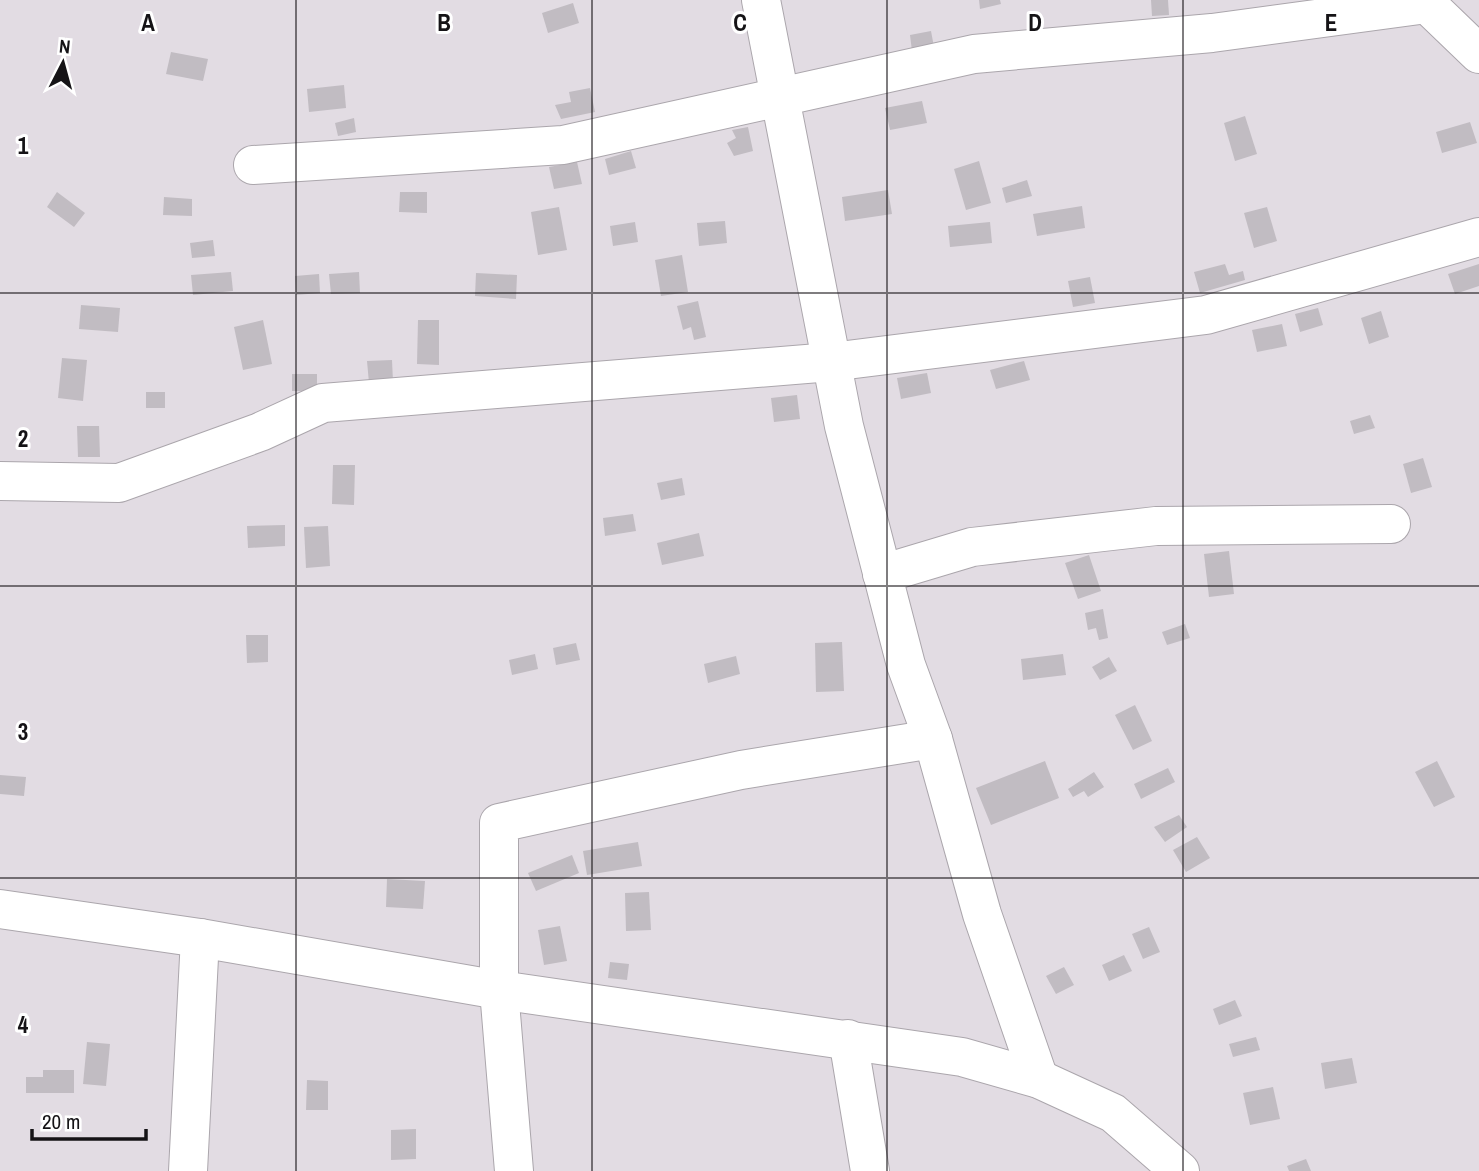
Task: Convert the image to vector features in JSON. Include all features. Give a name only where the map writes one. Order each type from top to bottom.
[{"type":"street","points":[[761,0],[844,426],[882,574],[906,666],[933,739],[982,914],[1039,1079]]},
{"type":"street","points":[[253,165],[563,145],[974,54],[1212,33],[1427,2],[1479,54]]},
{"type":"street","points":[[0,481],[119,483],[260,432],[323,403],[831,362],[1206,315],[1479,237]]},
{"type":"street","points":[[882,574],[972,547],[1156,526],[1391,524]]},
{"type":"street","points":[[514,1171],[499,990],[499,823],[741,770],[933,739]]},
{"type":"street","points":[[0,909],[200,938],[499,990],[962,1057],[1039,1079],[1113,1113],[1180,1171]]},
{"type":"street","points":[[188,1171],[200,938]]},
{"type":"street","points":[[848,1039],[870,1171]]},
{"type":"building","points":[[979,0],[1000,0],[1001,4],[980,9]]},
{"type":"building","points":[[1151,0],[1168,0],[1169,15],[1152,16]]},
{"type":"building","points":[[573,3],[579,23],[548,33],[542,13]]},
{"type":"building","points":[[931,31],[934,47],[912,51],[910,35]]},
{"type":"building","points":[[171,52],[208,59],[203,81],[166,74]]},
{"type":"building","points":[[344,85],[346,108],[309,112],[307,89]]},
{"type":"building","points":[[590,88],[595,112],[561,119],[555,105],[571,102],[569,92]]},
{"type":"building","points":[[922,101],[927,123],[890,130],[885,108]]},
{"type":"building","points":[[1245,116],[1257,154],[1235,161],[1224,123]]},
{"type":"building","points":[[354,118],[356,132],[338,136],[335,123]]},
{"type":"building","points":[[1470,122],[1477,143],[1442,153],[1436,132]]},
{"type":"building","points":[[748,127],[753,151],[734,156],[727,143],[736,138],[732,130]]},
{"type":"building","points":[[631,151],[636,168],[609,175],[605,159]]},
{"type":"building","points":[[979,161],[991,203],[966,210],[954,169]]},
{"type":"building","points":[[577,162],[582,184],[554,189],[549,167]]},
{"type":"building","points":[[1027,180],[1032,196],[1006,203],[1002,188]]},
{"type":"building","points":[[888,190],[892,214],[845,221],[842,197]]},
{"type":"building","points":[[57,192],[85,213],[74,227],[47,207]]},
{"type":"building","points":[[400,192],[427,192],[427,213],[399,212]]},
{"type":"building","points":[[164,197],[192,199],[192,216],[163,215]]},
{"type":"building","points":[[1082,206],[1085,228],[1037,236],[1033,214]]},
{"type":"building","points":[[559,207],[567,250],[538,255],[531,212]]},
{"type":"building","points":[[1267,207],[1277,241],[1254,248],[1244,213]]},
{"type":"building","points":[[725,221],[727,243],[699,246],[697,223]]},
{"type":"building","points":[[635,222],[638,242],[613,246],[610,226]]},
{"type":"building","points":[[990,222],[992,243],[950,247],[948,226]]},
{"type":"building","points":[[213,240],[215,256],[192,258],[190,243]]},
{"type":"building","points":[[682,255],[688,292],[661,296],[655,260]]},
{"type":"building","points":[[1225,264],[1229,275],[1243,271],[1245,280],[1200,293],[1194,272]]},
{"type":"building","points":[[1479,264],[1479,286],[1455,294],[1448,274]]},
{"type":"building","points":[[231,272],[233,291],[193,295],[191,275]]},
{"type":"building","points":[[359,272],[360,293],[331,294],[329,274]]},
{"type":"building","points":[[476,273],[517,275],[516,299],[475,296]]},
{"type":"building","points":[[319,274],[320,293],[296,295],[295,276]]},
{"type":"building","points":[[1090,277],[1095,303],[1073,307],[1068,281]]},
{"type":"building","points":[[698,301],[706,337],[694,340],[691,327],[683,330],[677,306]]},
{"type":"building","points":[[81,305],[120,308],[118,332],[79,329]]},
{"type":"building","points":[[1318,308],[1323,325],[1300,332],[1295,314]]},
{"type":"building","points":[[1381,311],[1389,337],[1369,344],[1361,318]]},
{"type":"building","points":[[263,320],[272,364],[243,370],[234,327]]},
{"type":"building","points":[[418,320],[439,320],[439,365],[417,364]]},
{"type":"building","points":[[1282,324],[1287,346],[1257,352],[1252,330]]},
{"type":"building","points":[[62,358],[87,360],[83,401],[58,398]]},
{"type":"building","points":[[392,360],[393,382],[369,383],[367,361]]},
{"type":"building","points":[[1024,361],[1030,380],[996,389],[990,370]]},
{"type":"building","points":[[927,373],[931,393],[901,399],[897,378]]},
{"type":"building","points":[[292,374],[317,374],[317,391],[292,391]]},
{"type":"building","points":[[146,392],[165,392],[165,408],[146,408]]},
{"type":"building","points":[[797,395],[800,419],[774,422],[771,398]]},
{"type":"building","points":[[1370,415],[1375,428],[1354,434],[1350,421]]},
{"type":"building","points":[[77,426],[99,426],[100,457],[78,457]]},
{"type":"building","points":[[1423,458],[1432,487],[1411,493],[1403,464]]},
{"type":"building","points":[[333,465],[355,465],[354,505],[332,504]]},
{"type":"building","points":[[682,478],[685,495],[661,500],[657,483]]},
{"type":"building","points":[[633,514],[636,531],[605,536],[603,518]]},
{"type":"building","points":[[285,525],[285,546],[248,548],[247,526]]},
{"type":"building","points":[[328,526],[330,566],[306,568],[304,527]]},
{"type":"building","points":[[699,533],[704,556],[662,565],[657,543]]},
{"type":"building","points":[[1229,551],[1234,594],[1209,597],[1204,554]]},
{"type":"building","points":[[1089,555],[1101,591],[1078,599],[1065,563]]},
{"type":"building","points":[[1103,609],[1108,638],[1099,640],[1096,628],[1088,630],[1085,613]]},
{"type":"building","points":[[1185,624],[1190,638],[1167,645],[1162,632]]},
{"type":"building","points":[[246,635],[268,635],[268,662],[247,663]]},
{"type":"building","points":[[842,642],[844,691],[816,692],[815,643]]},
{"type":"building","points":[[576,643],[580,660],[556,665],[553,648]]},
{"type":"building","points":[[535,654],[538,669],[512,675],[509,660]]},
{"type":"building","points":[[1063,654],[1066,675],[1023,680],[1021,659]]},
{"type":"building","points":[[736,656],[740,674],[708,683],[704,664]]},
{"type":"building","points":[[1109,657],[1117,671],[1100,680],[1092,667]]},
{"type":"building","points":[[1135,705],[1152,741],[1133,750],[1115,715]]},
{"type":"building","points":[[1045,761],[1059,798],[991,825],[976,788]]},
{"type":"building","points":[[1437,761],[1455,797],[1434,807],[1415,772]]},
{"type":"building","points":[[1168,768],[1175,782],[1141,799],[1134,784]]},
{"type":"building","points":[[1094,772],[1104,787],[1088,797],[1084,791],[1073,797],[1068,789]]},
{"type":"building","points":[[0,775],[26,777],[24,796],[0,794]]},
{"type":"building","points":[[1179,815],[1187,827],[1165,842],[1154,827]]},
{"type":"building","points":[[1197,837],[1210,858],[1186,872],[1173,850]]},
{"type":"building","points":[[638,842],[642,866],[587,875],[583,851]]},
{"type":"building","points":[[572,855],[579,873],[536,891],[528,873]]},
{"type":"building","points":[[387,879],[425,881],[423,909],[386,907]]},
{"type":"building","points":[[649,892],[651,930],[626,931],[625,893]]},
{"type":"building","points":[[560,926],[567,961],[544,965],[538,930]]},
{"type":"building","points":[[1149,927],[1160,952],[1143,959],[1132,934]]},
{"type":"building","points":[[1124,955],[1132,971],[1109,981],[1102,965]]},
{"type":"building","points":[[610,962],[629,964],[627,980],[608,978]]},
{"type":"building","points":[[1064,967],[1074,985],[1056,994],[1046,976]]},
{"type":"building","points":[[1235,1000],[1242,1016],[1219,1025],[1213,1009]]},
{"type":"building","points":[[1256,1037],[1260,1050],[1233,1057],[1229,1044]]},
{"type":"building","points":[[87,1042],[110,1044],[106,1086],[83,1084]]},
{"type":"building","points":[[1352,1058],[1357,1083],[1325,1089],[1321,1063]]},
{"type":"building","points":[[43,1070],[74,1070],[74,1093],[26,1093],[26,1077],[43,1077]]},
{"type":"building","points":[[307,1080],[328,1081],[328,1110],[306,1110]]},
{"type":"building","points":[[1273,1087],[1280,1119],[1250,1125],[1243,1093]]},
{"type":"building","points":[[416,1129],[416,1159],[391,1160],[391,1130]]},
{"type":"building","points":[[1306,1159],[1311,1171],[1289,1171],[1287,1166]]}]
